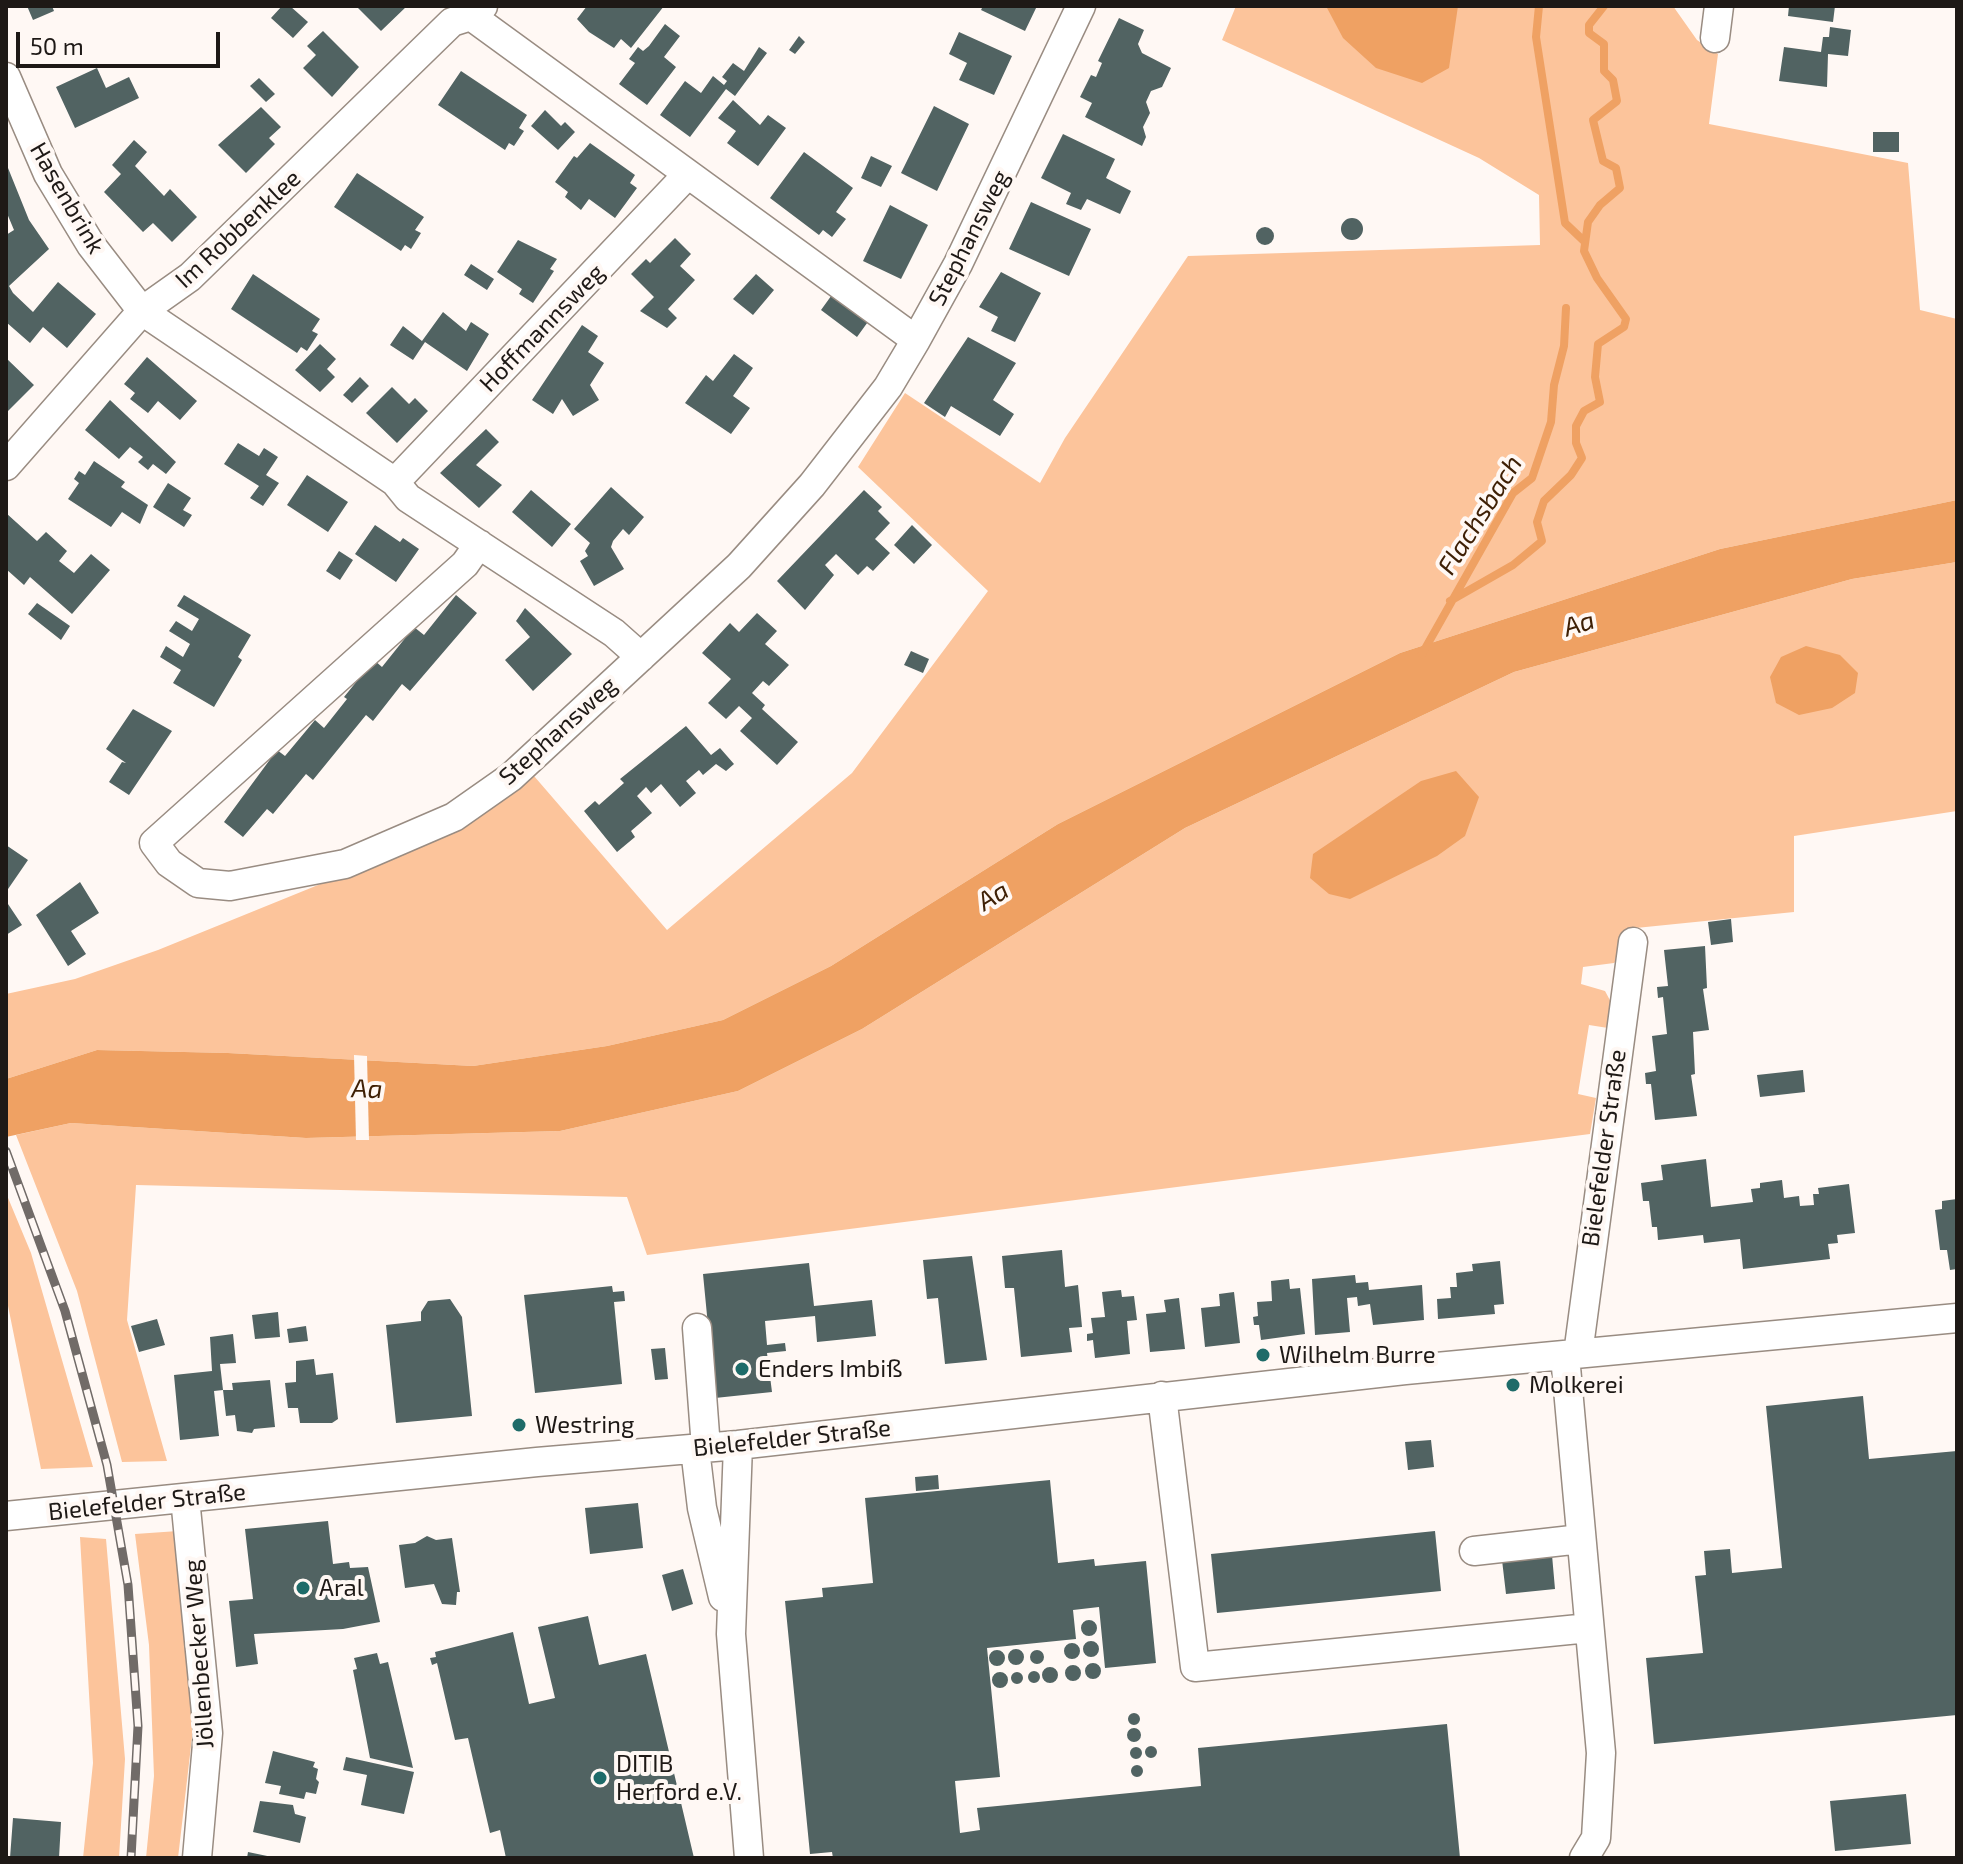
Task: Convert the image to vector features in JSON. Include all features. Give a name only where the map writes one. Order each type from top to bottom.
[{"type":"street","name":"Stephansweg","points":[[479,544],[465,564],[154,843],[169,863],[198,883],[230,886],[345,864],[454,817],[511,777],[739,566],[812,485],[888,387],[958,264],[1081,6]]},
{"type":"street","points":[[1715,38],[1719,6]]},
{"type":"street","points":[[477,11],[688,174],[916,340]]},
{"type":"street","name":"Im Robbenklee","points":[[6,466],[142,311],[190,277],[452,22],[477,11]]},
{"type":"street","name":"Hasenbrink","points":[[6,77],[48,174],[91,245],[142,311]]},
{"type":"street","name":"Hoffmannsweg","points":[[395,482],[688,174]]},
{"type":"street","points":[[142,311],[395,482],[408,498],[614,633],[641,657]]},
{"type":"street","name":"Bielefelder Straße","points":[[1572,1355],[1633,942]]},
{"type":"street","name":"Bielefelder Straße","points":[[6,1516],[738,1445],[1162,1396],[1957,1318]]},
{"type":"street","points":[[697,1328],[702,1508],[731,1634]]},
{"type":"street","points":[[1572,1355],[1581,1539],[1601,1753],[1596,1838],[1584,1858]]},
{"type":"street","points":[[1162,1396],[1195,1667],[1589,1628]]},
{"type":"street","points":[[738,1445],[731,1634],[749,1858]]},
{"type":"street","name":"Jöllenbecker Weg","points":[[185,1498],[208,1733],[197,1858]]},
{"type":"street","points":[[1474,1551],[1581,1539]]},
{"type":"shaded area","points":[[1236,6],[1673,6],[1697,40],[1718,54],[1709,124],[1908,163],[1920,310],[1957,319],[1957,500],[1720,549],[1400,653],[1058,824],[831,966],[723,1020],[607,1046],[473,1066],[228,1053],[97,1050],[6,1079],[6,994],[75,979],[158,950],[355,870],[453,829],[534,776],[667,930],[852,773],[988,591],[858,467],[905,393],[1040,483],[1065,438],[1188,256],[1540,245],[1539,195],[1479,158],[1222,40]]},
{"type":"shaded area","points":[[1957,562],[1957,811],[1794,836],[1794,912],[1626,929],[1621,956],[1614,963],[1583,967],[1581,984],[1605,991],[1612,1004],[1608,1028],[1589,1025],[1578,1094],[1596,1098],[1590,1134],[647,1255],[627,1197],[136,1185],[127,1320],[167,1461],[122,1462],[77,1291],[16,1135],[71,1123],[306,1138],[560,1131],[738,1091],[862,1029],[1185,828],[1514,672],[1852,579]]},
{"type":"shaded area","points":[[6,1193],[31,1253],[93,1467],[41,1469],[6,1296]]},
{"type":"shaded area","points":[[178,1531],[194,1720],[178,1858],[146,1858],[154,1776],[149,1645],[135,1534]]},
{"type":"shaded area","points":[[80,1537],[106,1539],[125,1759],[119,1858],[83,1858],[93,1763]]},
{"type":"water","points":[[1326,6],[1458,6],[1449,68],[1422,83],[1376,68],[1343,38]]},
{"type":"water","name":"Aa","points":[[1957,500],[1957,562],[1852,579],[1514,672],[1185,828],[862,1029],[738,1091],[560,1131],[306,1138],[71,1123],[6,1137],[6,1079],[97,1050],[228,1053],[473,1066],[607,1046],[723,1020],[831,966],[1058,824],[1400,653],[1720,549]]},
{"type":"water","points":[[1806,646],[1840,655],[1858,673],[1855,693],[1832,708],[1799,715],[1776,703],[1770,677],[1781,657]]},
{"type":"water","points":[[1456,771],[1479,797],[1465,836],[1437,856],[1350,899],[1329,894],[1310,878],[1313,854],[1421,781]]},
{"type":"pier","points":[[354,1055],[367,1056],[369,1140],[356,1140]]},
{"type":"building","points":[[27,6],[52,6],[54,11],[33,20]]},
{"type":"building","points":[[282,6],[290,6],[308,22],[293,38],[271,18]]},
{"type":"building","points":[[356,6],[407,6],[381,31]]},
{"type":"building","points":[[587,6],[664,6],[631,48],[621,39],[614,48],[589,32],[577,19]]},
{"type":"building","points":[[983,6],[1037,6],[1025,31],[981,10]]},
{"type":"building","points":[[1789,6],[1835,6],[1833,22],[1788,16]]},
{"type":"building","points":[[1119,18],[1144,30],[1138,44],[1142,53],[1171,68],[1162,87],[1151,91],[1146,102],[1150,113],[1143,127],[1146,137],[1142,146],[1085,117],[1092,103],[1080,97],[1091,75],[1096,77],[1102,63],[1098,61]]},
{"type":"building","points":[[665,24],[680,36],[664,57],[676,67],[647,105],[619,84],[635,63],[629,59],[638,47],[643,51],[649,46]]},
{"type":"building","points":[[1830,27],[1851,30],[1848,56],[1828,54],[1827,87],[1779,81],[1784,47],[1821,52],[1823,37],[1829,37]]},
{"type":"building","points":[[323,31],[359,67],[332,97],[303,68],[316,55],[307,46]]},
{"type":"building","points":[[959,32],[1012,56],[994,95],[959,80],[967,63],[949,54]]},
{"type":"building","points":[[799,36],[805,42],[795,54],[789,50]]},
{"type":"building","points":[[759,47],[767,53],[735,96],[726,89],[690,137],[660,115],[685,81],[701,93],[713,76],[724,85],[727,81],[722,77],[733,63],[744,71]]},
{"type":"building","points":[[97,68],[106,88],[129,77],[139,98],[75,128],[56,87]]},
{"type":"building","points":[[461,71],[527,115],[519,128],[524,131],[514,146],[509,143],[505,150],[438,105]]},
{"type":"building","points":[[259,78],[275,94],[266,102],[250,86]]},
{"type":"building","points":[[733,100],[760,125],[768,115],[786,128],[758,166],[727,143],[736,131],[718,118]]},
{"type":"building","points":[[934,106],[969,124],[937,191],[901,173]]},
{"type":"building","points":[[261,107],[281,127],[269,138],[275,144],[246,173],[218,145]]},
{"type":"building","points":[[545,110],[561,126],[565,122],[575,132],[558,150],[531,126]]},
{"type":"building","points":[[1873,132],[1899,132],[1899,152],[1873,152]]},
{"type":"building","points":[[1063,134],[1115,159],[1106,178],[1131,191],[1120,214],[1087,199],[1081,210],[1066,204],[1071,193],[1041,178]]},
{"type":"building","points":[[134,140],[147,152],[135,166],[164,196],[170,189],[197,217],[172,242],[153,223],[143,232],[104,192],[121,174],[112,165]]},
{"type":"building","points":[[590,143],[635,175],[630,183],[637,188],[615,218],[589,199],[581,210],[565,197],[568,192],[555,182],[574,156],[577,158]]},
{"type":"building","points":[[804,152],[853,188],[836,212],[846,219],[832,237],[823,230],[819,235],[770,198]]},
{"type":"building","points":[[871,156],[892,166],[881,187],[861,178]]},
{"type":"building","points":[[6,163],[29,220],[49,249],[9,286],[13,293],[33,312],[58,282],[96,314],[67,348],[43,327],[30,343],[6,322],[6,235],[14,230],[6,211]]},
{"type":"building","points":[[357,173],[424,217],[415,230],[421,233],[411,249],[405,245],[401,251],[334,207]]},
{"type":"building","points":[[1031,202],[1091,229],[1069,276],[1009,249]]},
{"type":"building","points":[[890,205],[928,225],[901,279],[863,261]]},
{"type":"building","points":[[1352,218],[1363,229],[1352,240],[1341,229]]},
{"type":"building","points":[[1265,227],[1274,236],[1265,245],[1256,236]]},
{"type":"building","points":[[675,238],[691,254],[680,266],[695,280],[668,309],[677,318],[667,328],[640,311],[654,297],[631,274],[646,259],[650,263]]},
{"type":"building","points":[[518,240],[557,259],[550,269],[554,271],[533,303],[519,294],[522,289],[497,272]]},
{"type":"building","points":[[471,264],[494,279],[487,290],[464,275]]},
{"type":"building","points":[[1001,272],[1041,293],[1015,342],[991,331],[998,317],[979,307]]},
{"type":"building","points":[[253,274],[320,319],[312,331],[318,334],[307,351],[301,347],[297,353],[231,309]]},
{"type":"building","points":[[756,274],[774,290],[753,315],[733,299]]},
{"type":"building","points":[[834,292],[870,319],[857,337],[821,310]]},
{"type":"building","points":[[443,312],[466,331],[471,322],[489,334],[467,371],[425,342],[413,360],[390,345],[403,326],[422,341]]},
{"type":"building","points":[[582,325],[598,336],[588,352],[604,363],[590,385],[599,400],[573,416],[562,399],[553,414],[532,400]]},
{"type":"building","points":[[968,337],[1016,363],[993,400],[1014,414],[1000,436],[951,406],[945,417],[924,403]]},
{"type":"building","points":[[320,344],[336,359],[327,369],[335,377],[320,392],[295,370]]},
{"type":"building","points":[[734,354],[753,368],[733,396],[750,408],[731,434],[685,403],[706,375],[713,381]]},
{"type":"building","points":[[147,357],[197,401],[180,420],[158,401],[148,413],[130,399],[135,393],[124,384]]},
{"type":"building","points":[[6,358],[34,385],[6,413]]},
{"type":"building","points":[[360,377],[369,386],[352,403],[343,395]]},
{"type":"building","points":[[392,387],[409,404],[415,398],[428,411],[397,443],[366,413]]},
{"type":"building","points":[[110,400],[176,462],[166,474],[153,464],[148,470],[138,462],[143,457],[130,447],[119,459],[85,430]]},
{"type":"building","points":[[486,429],[499,442],[476,465],[502,485],[479,508],[440,473]]},
{"type":"building","points":[[238,443],[259,456],[264,448],[278,457],[266,475],[279,483],[263,506],[250,498],[259,486],[224,464]]},
{"type":"building","points":[[94,461],[125,482],[121,487],[148,505],[140,524],[122,512],[111,527],[68,499],[79,483],[74,479],[79,471],[85,475]]},
{"type":"building","points":[[307,475],[348,502],[328,532],[287,505]]},
{"type":"building","points":[[168,483],[191,498],[183,510],[192,515],[184,527],[153,507]]},
{"type":"building","points":[[611,487],[644,517],[629,535],[623,529],[613,541],[611,547],[624,569],[594,586],[580,561],[588,556],[585,551],[590,543],[574,529]]},
{"type":"building","points":[[531,490],[571,524],[552,547],[512,512]]},
{"type":"building","points":[[864,490],[882,507],[878,511],[890,523],[875,539],[890,553],[873,571],[867,566],[858,575],[836,554],[825,565],[834,575],[805,610],[777,581]]},
{"type":"building","points":[[6,513],[37,541],[46,532],[67,551],[59,561],[74,573],[91,554],[110,570],[72,614],[30,577],[24,585],[6,569]]},
{"type":"building","points":[[375,525],[400,542],[403,538],[419,549],[396,582],[355,554]]},
{"type":"building","points":[[912,525],[932,545],[914,564],[894,545]]},
{"type":"building","points":[[339,551],[353,560],[340,580],[326,571]]},
{"type":"building","points":[[184,595],[251,635],[238,657],[242,660],[214,707],[173,683],[181,670],[160,657],[166,646],[183,657],[190,644],[169,631],[176,621],[192,631],[199,619],[177,606]]},
{"type":"building","points":[[456,595],[477,613],[410,691],[402,684],[373,721],[366,715],[313,780],[306,774],[273,814],[267,809],[243,837],[224,822],[277,750],[285,756],[315,720],[324,728],[374,660],[382,667],[414,627],[424,635]]},
{"type":"building","points":[[37,603],[70,626],[61,640],[28,614]]},
{"type":"building","points":[[525,608],[572,654],[533,691],[505,660],[530,637],[516,621]]},
{"type":"building","points":[[757,613],[777,631],[765,644],[789,665],[769,686],[763,681],[752,693],[765,705],[762,709],[798,742],[777,765],[740,731],[752,718],[739,706],[726,719],[708,703],[731,679],[702,653],[730,623],[739,632]]},
{"type":"building","points":[[911,651],[929,659],[923,673],[904,665]]},
{"type":"building","points":[[133,709],[172,731],[129,795],[109,782],[122,762],[126,763],[106,749]]},
{"type":"building","points":[[686,726],[711,755],[720,748],[734,764],[726,771],[716,764],[703,775],[699,770],[686,781],[696,793],[680,807],[661,784],[651,793],[646,787],[637,796],[652,813],[631,831],[635,837],[617,852],[584,811],[595,801],[599,805],[624,783],[620,779]]},
{"type":"building","points":[[6,845],[28,860],[6,892]]},
{"type":"building","points":[[80,882],[99,913],[71,931],[86,954],[68,966],[36,915]]},
{"type":"building","points":[[6,901],[22,925],[6,935]]},
{"type":"building","points":[[1731,919],[1733,942],[1711,945],[1708,922]]},
{"type":"building","points":[[1705,946],[1707,988],[1703,989],[1709,1030],[1693,1032],[1695,1074],[1691,1075],[1697,1116],[1655,1120],[1651,1084],[1646,1084],[1645,1073],[1656,1071],[1652,1036],[1667,1034],[1663,997],[1658,998],[1657,987],[1668,986],[1664,950]]},
{"type":"building","points":[[1803,1070],[1805,1092],[1760,1097],[1757,1075]]},
{"type":"building","points":[[1706,1159],[1711,1207],[1753,1202],[1751,1189],[1760,1188],[1760,1183],[1782,1180],[1784,1198],[1799,1196],[1800,1206],[1814,1205],[1813,1194],[1819,1194],[1818,1188],[1849,1184],[1855,1233],[1837,1235],[1838,1243],[1828,1244],[1830,1259],[1743,1269],[1740,1239],[1704,1243],[1703,1235],[1658,1240],[1657,1227],[1652,1227],[1649,1201],[1643,1201],[1641,1183],[1663,1180],[1661,1165]]},
{"type":"building","points":[[1957,1199],[1957,1269],[1950,1270],[1947,1250],[1940,1250],[1935,1210],[1942,1209],[1942,1201]]},
{"type":"building","points":[[1062,1250],[1065,1287],[1078,1285],[1082,1327],[1069,1328],[1072,1352],[1021,1357],[1014,1288],[1005,1288],[1002,1256]]},
{"type":"building","points":[[972,1256],[987,1360],[945,1364],[938,1298],[927,1299],[923,1260]]},
{"type":"building","points":[[1500,1261],[1504,1304],[1494,1305],[1495,1314],[1438,1319],[1437,1299],[1451,1298],[1450,1287],[1457,1287],[1456,1273],[1473,1271],[1472,1264]]},
{"type":"building","points":[[809,1263],[814,1306],[872,1300],[876,1336],[817,1342],[815,1316],[765,1321],[767,1345],[785,1343],[786,1351],[767,1353],[772,1392],[715,1398],[703,1274]]},
{"type":"building","points":[[1355,1275],[1356,1283],[1368,1282],[1369,1290],[1422,1285],[1424,1320],[1373,1325],[1370,1304],[1358,1306],[1357,1297],[1347,1298],[1350,1332],[1315,1335],[1312,1279]]},
{"type":"building","points":[[1289,1279],[1290,1289],[1300,1288],[1305,1334],[1261,1340],[1259,1325],[1254,1325],[1253,1317],[1258,1316],[1257,1302],[1272,1301],[1271,1281]]},
{"type":"building","points":[[612,1286],[613,1292],[624,1291],[625,1301],[614,1302],[622,1384],[535,1393],[524,1295]]},
{"type":"building","points":[[1121,1290],[1122,1297],[1134,1296],[1137,1320],[1127,1321],[1130,1354],[1095,1358],[1093,1340],[1087,1341],[1087,1334],[1093,1333],[1091,1318],[1105,1317],[1102,1292]]},
{"type":"building","points":[[1234,1292],[1240,1343],[1205,1347],[1201,1308],[1220,1306],[1219,1294]]},
{"type":"building","points":[[1179,1298],[1185,1349],[1150,1352],[1146,1314],[1166,1312],[1164,1300]]},
{"type":"building","points":[[450,1299],[462,1317],[472,1416],[396,1423],[386,1325],[421,1321],[421,1312],[428,1301]]},
{"type":"building","points":[[278,1312],[280,1337],[255,1339],[252,1315]]},
{"type":"building","points":[[157,1319],[165,1345],[139,1352],[131,1326]]},
{"type":"building","points":[[306,1326],[308,1341],[289,1343],[287,1329]]},
{"type":"building","points":[[233,1334],[236,1363],[220,1364],[223,1390],[214,1391],[219,1436],[180,1440],[174,1375],[212,1371],[210,1337]]},
{"type":"building","points":[[665,1348],[668,1379],[655,1380],[651,1349]]},
{"type":"building","points":[[314,1359],[316,1375],[333,1373],[338,1419],[332,1423],[300,1423],[298,1408],[288,1408],[285,1383],[296,1382],[296,1361]]},
{"type":"building","points":[[270,1380],[275,1427],[254,1429],[252,1433],[237,1431],[235,1415],[226,1416],[223,1390],[233,1390],[232,1383]]},
{"type":"building","points":[[1863,1396],[1869,1459],[1957,1451],[1957,1715],[1654,1744],[1646,1658],[1703,1653],[1695,1576],[1706,1575],[1704,1551],[1730,1549],[1732,1573],[1782,1568],[1766,1406]]},
{"type":"building","points":[[1431,1440],[1434,1467],[1408,1470],[1405,1442]]},
{"type":"building","points":[[938,1475],[939,1489],[916,1491],[915,1477]]},
{"type":"building","points":[[1050,1480],[1058,1563],[1094,1559],[1095,1566],[1146,1561],[1156,1663],[1105,1668],[1099,1607],[1073,1610],[1076,1639],[987,1648],[1000,1777],[955,1781],[960,1833],[980,1830],[977,1808],[1201,1786],[1198,1748],[1447,1724],[1460,1858],[833,1858],[832,1852],[810,1854],[785,1601],[823,1597],[822,1588],[873,1583],[865,1498]]},
{"type":"building","points":[[638,1503],[643,1548],[590,1554],[585,1508]]},
{"type":"building","points":[[328,1521],[333,1564],[349,1562],[350,1568],[368,1567],[380,1622],[343,1629],[254,1634],[258,1664],[236,1667],[229,1601],[253,1599],[245,1529]]},
{"type":"building","points":[[1435,1531],[1441,1591],[1217,1613],[1211,1554]]},
{"type":"building","points":[[427,1536],[436,1540],[452,1538],[460,1592],[457,1592],[456,1605],[442,1604],[434,1584],[405,1588],[399,1545],[415,1543]]},
{"type":"building","points":[[1552,1555],[1555,1589],[1506,1594],[1502,1560]]},
{"type":"building","points":[[683,1569],[693,1604],[672,1611],[662,1575]]},
{"type":"building","points":[[588,1616],[599,1665],[646,1654],[694,1858],[506,1858],[500,1830],[490,1833],[468,1738],[455,1740],[437,1663],[432,1665],[430,1658],[436,1657],[435,1652],[513,1632],[529,1704],[555,1698],[538,1627]]},
{"type":"building","points":[[1089,1620],[1095,1622],[1095,1634],[1089,1636],[1083,1634],[1081,1628],[1083,1622]]},
{"type":"building","points":[[1088,1641],[1094,1641],[1099,1649],[1097,1655],[1088,1657],[1083,1652],[1083,1646]]},
{"type":"building","points":[[1069,1643],[1075,1643],[1080,1651],[1078,1657],[1069,1659],[1064,1654],[1064,1648]]},
{"type":"building","points":[[1013,1649],[1019,1649],[1024,1657],[1022,1663],[1013,1665],[1008,1660],[1008,1654]]},
{"type":"building","points":[[994,1650],[1000,1650],[1005,1658],[1003,1664],[994,1666],[989,1661],[989,1655]]},
{"type":"building","points":[[1037,1650],[1044,1657],[1037,1664],[1030,1657]]},
{"type":"building","points":[[377,1653],[380,1664],[388,1662],[413,1768],[370,1758],[353,1670],[357,1669],[354,1658]]},
{"type":"building","points":[[1090,1663],[1096,1663],[1101,1671],[1099,1677],[1090,1679],[1085,1674],[1085,1668]]},
{"type":"building","points":[[1070,1665],[1076,1665],[1081,1673],[1079,1679],[1070,1681],[1065,1676],[1065,1670]]},
{"type":"building","points":[[1050,1667],[1056,1669],[1056,1681],[1050,1683],[1044,1681],[1042,1675],[1044,1669]]},
{"type":"building","points":[[1034,1671],[1040,1677],[1034,1683],[1028,1677]]},
{"type":"building","points":[[997,1672],[1003,1672],[1008,1680],[1006,1686],[997,1688],[992,1683],[992,1677]]},
{"type":"building","points":[[1012,1673],[1022,1673],[1022,1683],[1012,1683]]},
{"type":"building","points":[[1134,1713],[1140,1719],[1134,1725],[1128,1719]]},
{"type":"building","points":[[1134,1728],[1141,1735],[1134,1742],[1127,1735]]},
{"type":"building","points":[[1151,1746],[1157,1752],[1151,1758],[1145,1752]]},
{"type":"building","points":[[1136,1747],[1142,1753],[1136,1759],[1130,1753]]},
{"type":"building","points":[[273,1751],[315,1762],[313,1767],[318,1769],[316,1779],[319,1782],[316,1794],[306,1792],[304,1799],[279,1794],[281,1786],[265,1783]]},
{"type":"building","points":[[346,1757],[414,1772],[404,1814],[361,1805],[367,1775],[343,1770]]},
{"type":"building","points":[[1132,1766],[1142,1766],[1142,1776],[1132,1776]]},
{"type":"building","points":[[1906,1794],[1911,1844],[1835,1851],[1830,1801]]},
{"type":"building","points":[[260,1801],[293,1805],[295,1814],[306,1817],[300,1843],[253,1832]]},
{"type":"building","points":[[13,1818],[61,1822],[59,1858],[10,1858]]},
{"type":"building","points":[[248,1852],[272,1857],[247,1858]]},
{"type":"waterway","name":"Flachsbach","points":[[1539,6],[1536,37],[1565,223],[1585,242]]},
{"type":"waterway","name":"Flachsbach","points":[[1450,601],[1513,565],[1542,541],[1537,522],[1544,501],[1571,475],[1582,458],[1576,443],[1576,426],[1584,411],[1600,402],[1595,377],[1598,344],[1624,327],[1626,319],[1597,278],[1584,251],[1588,222],[1600,205],[1620,188],[1616,168],[1603,161],[1593,120],[1617,101],[1613,80],[1604,71],[1604,44],[1589,33],[1589,25],[1604,6]]},
{"type":"waterway","name":"Flachsbach","points":[[1422,654],[1513,493],[1532,478],[1551,422],[1554,385],[1564,346],[1566,308]]},
{"type":"railway","points":[[6,1151],[65,1311],[107,1465],[128,1585],[138,1726],[131,1858]]},
{"type":"place","name":"Wilhelm Burre","points":[[1263,1355]]},
{"type":"place","name":"Enders Imbiß","points":[[742,1369]]},
{"type":"place","name":"Molkerei","points":[[1513,1385]]},
{"type":"place","name":"Westring","points":[[519,1425]]},
{"type":"place","name":"Aral","points":[[303,1588]]},
{"type":"place","name":"DITIB Herford e.V.","points":[[600,1778]]}]
